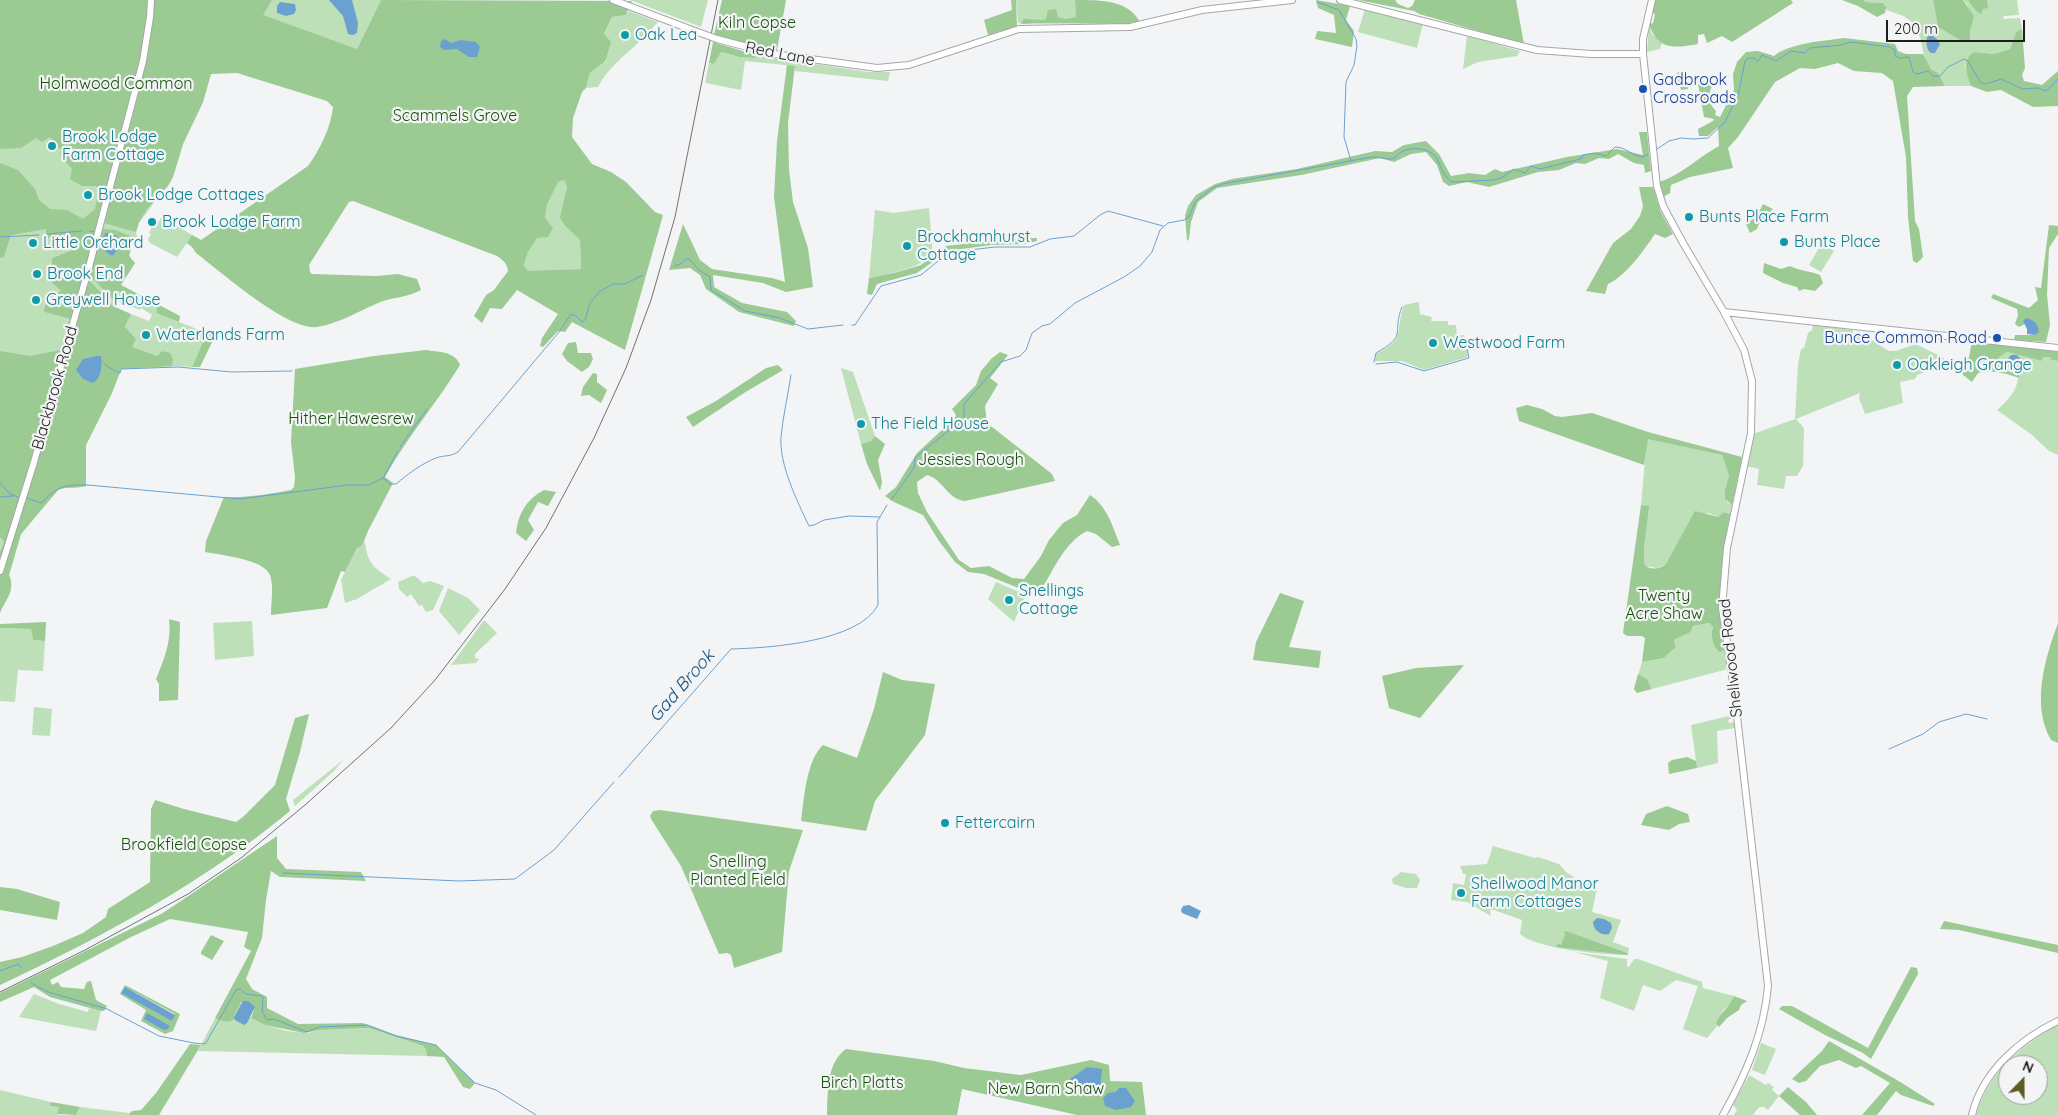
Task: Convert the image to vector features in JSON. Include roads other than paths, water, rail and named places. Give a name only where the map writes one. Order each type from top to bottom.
[{"type":"street","name":"Blackbrook Road","points":[[0,571],[34,462],[98,232],[143,61],[151,0]]},
{"type":"street","name":"Red Lane","points":[[613,0],[716,39],[774,54],[877,68],[895,68],[909,65],[1020,29],[1130,27],[1202,10],[1292,0]]},
{"type":"street","points":[[1340,0],[1537,50],[1591,54],[1643,54]]},
{"type":"street","name":"Shellwood Road","points":[[1652,0],[1643,54],[1657,186],[1663,206],[1724,312],[1747,358],[1752,381],[1751,433],[1727,548],[1722,608],[1735,700],[1768,986],[1766,1007],[1759,1038],[1746,1071],[1723,1115]]},
{"type":"street","points":[[1724,312],[2058,348]]},
{"type":"street","points":[[1972,1115],[1978,1096],[1986,1081],[1997,1067],[2024,1041],[2058,1021]]},
{"type":"water","points":[[329,0],[352,0],[358,23],[357,33],[353,35],[348,34],[343,16]]},
{"type":"water","points":[[280,2],[295,4],[296,10],[294,14],[286,16],[277,13],[277,6]]},
{"type":"water","points":[[1931,35],[1940,44],[1935,53],[1931,53],[1927,46],[1927,37]]},
{"type":"water","points":[[445,39],[451,43],[461,40],[476,42],[480,47],[477,57],[469,57],[457,49],[444,50],[440,47],[441,41]]},
{"type":"water","points":[[106,233],[115,235],[121,241],[121,246],[112,256],[101,248],[101,239]]},
{"type":"water","points":[[2026,318],[2037,324],[2039,332],[2035,335],[2027,334],[2023,321]]},
{"type":"water","points":[[2011,355],[2017,355],[2020,358],[2014,371],[2002,366]]},
{"type":"water","points":[[101,356],[100,375],[92,383],[83,379],[76,370],[83,359]]},
{"type":"water","points":[[1189,905],[1201,911],[1197,919],[1182,913],[1183,906]]},
{"type":"water","points":[[1597,918],[1611,923],[1612,928],[1609,934],[1603,934],[1596,930],[1593,922]]},
{"type":"water","points":[[125,987],[175,1015],[172,1021],[121,993]]},
{"type":"water","points":[[243,1001],[248,1001],[255,1007],[247,1023],[244,1025],[235,1020],[234,1017]]},
{"type":"water","points":[[147,1013],[170,1026],[164,1030],[144,1019]]},
{"type":"water","points":[[1087,1067],[1102,1069],[1100,1091],[1090,1094],[1077,1092],[1066,1082]]},
{"type":"water","points":[[1119,1088],[1126,1088],[1135,1101],[1131,1107],[1116,1110],[1105,1106],[1103,1098],[1108,1093],[1116,1092]]},
{"type":"waterway","points":[[1317,2],[1339,10],[1356,39],[1357,46],[1354,65],[1346,82],[1344,137],[1351,161]]},
{"type":"waterway","name":"Gad Brook","points":[[1657,149],[1669,141],[1681,138],[1708,138],[1725,122],[1738,96],[1745,61],[1748,58],[1754,58],[1758,61],[1762,55],[1776,61],[1791,51],[1804,53],[1810,48],[1841,45],[1851,42],[1890,47],[1895,50],[1895,56],[1900,58],[1909,57],[1913,72],[1917,74],[1928,71],[1933,76],[1940,76],[1948,67],[1964,59],[1968,61],[1981,83],[1986,84],[2001,79],[2023,89],[2038,88],[2045,91],[2058,79]]},
{"type":"waterway","points":[[891,500],[914,468],[915,458],[964,418],[964,404],[1001,362],[1020,356],[1026,350],[1032,333],[1042,326],[1050,324],[1075,303],[1124,277],[1140,266],[1152,252],[1160,230],[1168,223],[1184,220],[1189,217],[1195,202],[1212,188],[1222,184],[1372,157],[1391,159],[1401,152],[1410,149],[1426,150],[1434,155],[1445,175],[1452,182],[1494,180],[1503,177],[1514,169],[1525,173],[1531,166],[1540,169],[1577,160],[1582,158],[1583,155],[1594,153],[1606,156],[1615,147],[1643,157],[1648,154]]},
{"type":"waterway","points":[[852,325],[855,325],[881,286],[921,275],[952,252],[995,247],[1030,247],[1050,239],[1074,236],[1100,215],[1108,211],[1163,226]]},
{"type":"waterway","points":[[47,234],[82,231]]},
{"type":"waterway","points":[[90,231],[96,232]]},
{"type":"waterway","points":[[0,237],[39,235]]},
{"type":"waterway","points":[[675,266],[689,259],[699,270],[710,277],[711,290],[745,311],[780,318],[808,329],[843,325]]},
{"type":"waterway","points":[[27,498],[41,503],[58,489],[73,485],[240,499],[348,485],[369,485],[383,478],[390,484],[396,484],[425,463],[458,452],[559,332],[571,314],[582,322],[585,320],[590,303],[599,292],[613,284],[625,284],[643,275]]},
{"type":"waterway","points":[[1374,362],[1376,353],[1386,347],[1396,337],[1402,307]]},
{"type":"waterway","points":[[1376,364],[1397,362],[1424,371],[1469,358],[1466,344]]},
{"type":"waterway","points":[[101,360],[108,367],[120,373],[121,369],[178,367],[232,372],[292,371]]},
{"type":"waterway","points":[[791,375],[782,429],[781,448],[790,482],[809,526],[824,520],[849,516],[880,517]]},
{"type":"waterway","points":[[400,447],[427,409]]},
{"type":"waterway","points":[[383,478],[398,451]]},
{"type":"waterway","points":[[0,483],[10,494],[18,497]]},
{"type":"waterway","points":[[0,497],[13,496]]},
{"type":"waterway","name":"Gad Brook","points":[[619,777],[731,649],[767,647],[812,640],[833,635],[852,627],[868,617],[878,605],[877,522],[887,505]]},
{"type":"waterway","points":[[1889,749],[1923,734],[1939,722],[1966,714],[1987,719]]},
{"type":"waterway","name":"Gad Brook","points":[[283,873],[459,881],[515,879],[554,850],[614,782]]},
{"type":"waterway","points":[[0,971],[18,964],[22,968]]},
{"type":"waterway","points":[[31,983],[48,992],[107,1009],[159,1036],[205,1044],[236,990],[240,989],[246,994],[262,996],[262,1011],[267,1020],[274,1019],[307,1032],[319,1027],[367,1025],[396,1036],[436,1045],[475,1083],[496,1090],[536,1115]]},
{"type":"railway","points":[[0,992],[85,950],[188,894],[241,858],[305,805],[391,728],[435,680],[505,589],[546,528],[594,438],[626,368],[651,300],[675,217],[718,0]]},
{"type":"place","name":"Oak Lea","points":[[625,35]]},
{"type":"place","name":"Gadbrook Crossroads","points":[[1643,89]]},
{"type":"place","name":"Brook Lodge Farm Cottage","points":[[52,146]]},
{"type":"place","name":"Brook Lodge Cottages","points":[[88,195]]},
{"type":"place","name":"Bunts Place Farm","points":[[1689,217]]},
{"type":"place","name":"Brook Lodge Farm","points":[[152,222]]},
{"type":"place","name":"Bunts Place","points":[[1784,242]]},
{"type":"place","name":"Little Orchard","points":[[33,243]]},
{"type":"place","name":"Brockhamhurst Cottage","points":[[907,246]]},
{"type":"place","name":"Brook End","points":[[37,274]]},
{"type":"place","name":"Greywell House","points":[[36,300]]},
{"type":"place","name":"Waterlands Farm","points":[[146,335]]},
{"type":"place","name":"Bunce Common Road","points":[[1997,338]]},
{"type":"place","name":"Westwood Farm","points":[[1433,343]]},
{"type":"place","name":"Oakleigh Grange","points":[[1897,365]]},
{"type":"place","name":"The Field House","points":[[861,424]]},
{"type":"place","name":"Snellings Cottage","points":[[1009,600]]},
{"type":"place","name":"Fettercairn","points":[[945,823]]},
{"type":"place","name":"Shellwood Manor Farm Cottages","points":[[1461,893]]},
{"type":"park label","name":"Kiln Copse","points":[[757,23]]},
{"type":"park label","name":"Holmwood Common","points":[[116,84]]},
{"type":"park label","name":"Scammels Grove","points":[[455,116]]},
{"type":"park label","name":"Hither Hawesrew","points":[[351,419]]},
{"type":"park label","name":"Jessies Rough","points":[[971,460]]},
{"type":"park label","name":"Twenty Acre Shaw","points":[[1664,605]]},
{"type":"park label","name":"Brookfield Copse","points":[[184,845]]},
{"type":"park label","name":"Snelling Planted Field","points":[[738,871]]},
{"type":"park label","name":"Birch Platts","points":[[862,1083]]},
{"type":"park label","name":"New Barn Shaw","points":[[1046,1089]]}]
